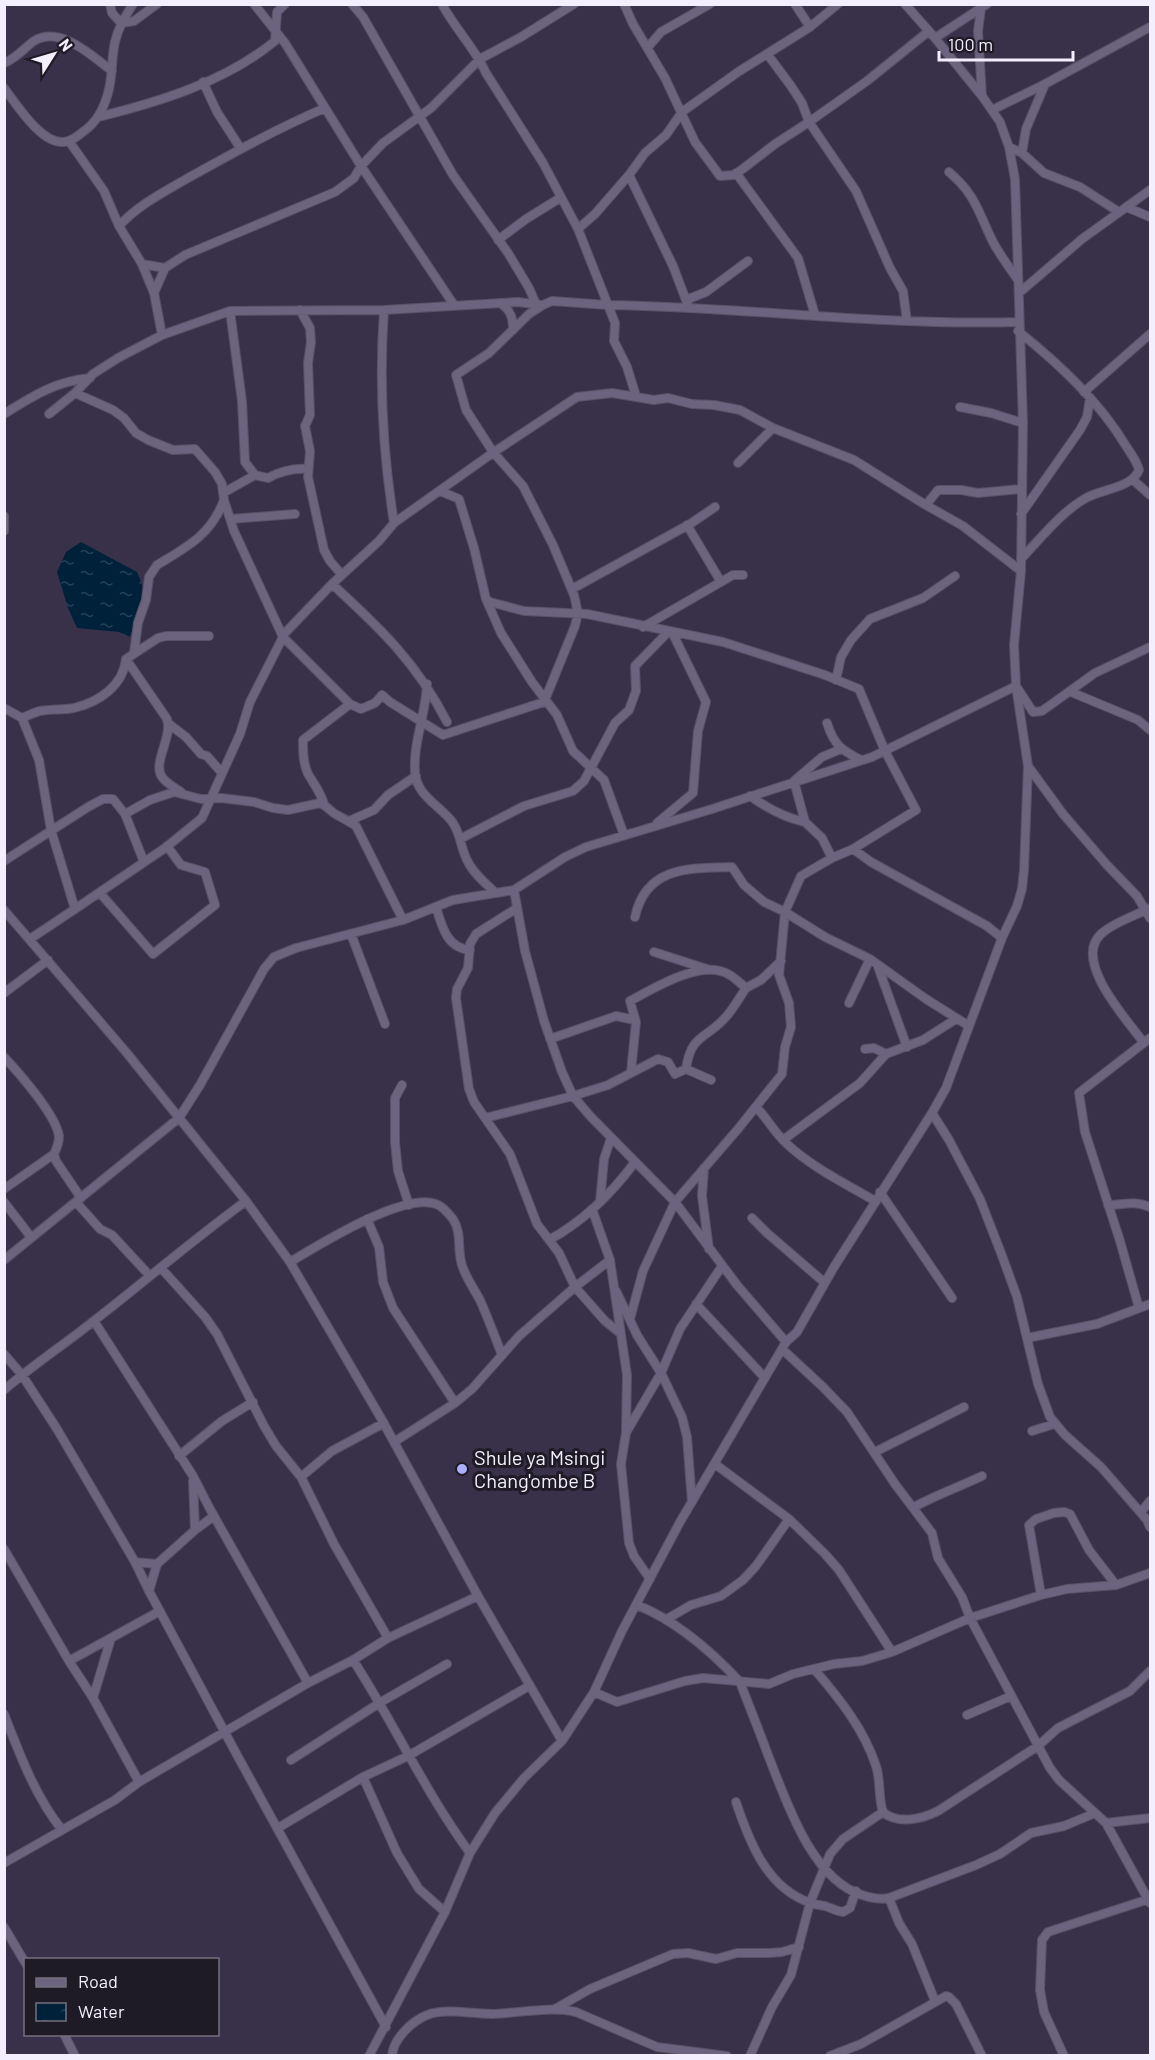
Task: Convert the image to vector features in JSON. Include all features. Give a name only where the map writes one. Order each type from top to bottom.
[{"type":"street","points":[[110,4],[112,12],[121,23]]},
{"type":"street","points":[[4,88],[39,132],[53,141],[69,141],[88,128],[98,117],[109,92],[115,42],[121,23],[132,4]]},
{"type":"street","points":[[121,23],[134,21],[157,4]]},
{"type":"street","points":[[254,4],[274,28],[302,69],[361,166],[454,305]]},
{"type":"street","points":[[98,117],[141,106],[203,82],[228,72],[258,55],[275,41],[274,28],[277,12],[285,4]]},
{"type":"street","points":[[352,4],[363,17],[453,175],[540,304]]},
{"type":"street","points":[[442,4],[480,59],[486,73],[543,163],[578,230],[615,323],[614,341],[627,367],[636,396]]},
{"type":"street","points":[[154,293],[165,268],[185,255],[335,192],[354,178],[361,166],[383,143],[438,102],[480,59],[574,4]]},
{"type":"street","points":[[624,4],[682,112],[695,142],[720,176],[736,173],[932,34],[984,6]]},
{"type":"street","points":[[648,47],[661,32],[710,4]]},
{"type":"street","points":[[795,4],[810,27]]},
{"type":"street","points":[[578,230],[629,175],[645,153],[666,135],[682,112],[738,72],[810,27],[838,4]]},
{"type":"street","points":[[369,2055],[386,2027],[445,1912],[470,1853],[495,1813],[562,1741],[594,1692],[622,1631],[692,1503],[784,1346],[797,1332],[880,1192],[932,1113],[946,1088],[1022,889],[1028,766],[1016,686],[1014,645],[1021,571],[1023,423],[1018,327],[1019,281],[1015,179],[1009,147],[1000,122],[982,96],[905,4]]},
{"type":"street","points":[[982,96],[978,32],[984,6]]},
{"type":"street","points":[[992,110],[1150,27]]},
{"type":"street","points":[[4,63],[12,60],[45,35],[57,36],[71,43],[112,71]]},
{"type":"street","points":[[768,55],[797,94],[809,122],[856,191],[890,268],[903,291],[907,321]]},
{"type":"street","points":[[203,82],[241,149]]},
{"type":"street","points":[[1022,153],[1026,129],[1045,84]]},
{"type":"street","points":[[119,226],[137,210],[167,190],[291,122],[325,108]]},
{"type":"street","points":[[69,141],[104,191],[119,226],[142,264],[154,293],[162,334]]},
{"type":"street","points":[[1009,147],[1022,153],[1044,173],[1080,187],[1122,209],[1150,217]]},
{"type":"street","points":[[949,172],[979,207],[993,242],[1019,281]]},
{"type":"street","points":[[736,173],[798,258],[815,315]]},
{"type":"street","points":[[629,175],[673,266],[687,304]]},
{"type":"street","points":[[1019,292],[1082,239],[1150,190]]},
{"type":"street","points":[[498,240],[560,198]]},
{"type":"street","points":[[687,304],[748,261]]},
{"type":"street","points":[[142,264],[165,268]]},
{"type":"street","points":[[49,414],[90,378],[118,358],[162,334],[230,311],[384,310],[518,302],[540,304],[552,301],[608,305],[687,304],[815,315],[1018,327],[1053,359],[1090,399],[1118,433],[1137,463],[1139,472],[1132,479],[1087,497],[1074,506],[1021,559]]},
{"type":"street","points":[[500,303],[506,307],[513,318],[513,330]]},
{"type":"street","points":[[75,393],[113,410],[124,418],[136,433],[148,440],[173,450],[195,449],[222,484],[239,542],[282,637],[350,704],[361,709],[375,703],[382,695],[440,734],[448,734],[543,702],[569,645],[578,613],[572,589],[553,545],[523,486],[493,452],[466,410],[456,375],[489,353],[540,304]]},
{"type":"street","points":[[300,310],[310,328],[311,342],[308,363],[310,415],[305,426],[310,451],[308,477],[324,550],[342,575]]},
{"type":"street","points":[[384,310],[382,358],[385,442],[394,524]]},
{"type":"street","points":[[230,311],[242,401],[245,462],[255,475],[268,478],[281,471],[297,468],[308,469]]},
{"type":"street","points":[[1084,392],[1150,334]]},
{"type":"street","points":[[4,414],[34,395],[68,380],[90,378]]},
{"type":"street","points":[[30,939],[167,846],[202,818],[240,734],[250,702],[282,637],[332,584],[394,524],[493,452],[577,397],[612,393],[654,400],[668,398],[692,404],[725,406],[740,410],[773,428],[854,460],[963,525],[1021,571]]},
{"type":"street","points":[[1021,514],[1080,430],[1087,417],[1090,399]]},
{"type":"street","points":[[960,407],[991,412],[1023,423]]},
{"type":"street","points":[[738,463],[773,428]]},
{"type":"street","points":[[134,654],[138,623],[147,600],[149,577],[152,570],[197,540],[220,511],[224,497],[255,475]]},
{"type":"street","points":[[1132,479],[1150,495]]},
{"type":"street","points":[[926,505],[938,490],[961,490],[978,494],[1021,489]]},
{"type":"street","points":[[440,491],[459,499],[486,599],[501,633],[557,715],[573,751],[604,780],[624,836]]},
{"type":"street","points":[[572,589],[687,525],[714,507]]},
{"type":"street","points":[[231,519],[295,514]]},
{"type":"street","points":[[4,516],[4,531]]},
{"type":"street","points":[[687,525],[721,582]]},
{"type":"street","points":[[643,627],[733,575],[743,575]]},
{"type":"street","points":[[836,680],[841,657],[851,640],[870,619],[923,598],[955,576]]},
{"type":"street","points":[[332,584],[391,640],[427,684],[447,722]]},
{"type":"street","points":[[486,599],[524,611],[578,613],[723,642],[859,689],[885,751],[916,810],[853,849],[801,876],[785,912],[779,975],[789,1003],[791,1026],[785,1047],[782,1074],[720,1151],[675,1202],[645,1265],[630,1319]]},
{"type":"street","points":[[460,839],[524,806],[573,791],[584,782],[615,723],[629,710],[636,691],[635,666],[671,631]]},
{"type":"street","points":[[653,826],[693,793],[698,730],[706,702],[671,631]]},
{"type":"street","points":[[126,659],[151,642],[166,636],[209,636]]},
{"type":"street","points":[[1016,686],[1033,712],[1047,708],[1095,673],[1150,647]]},
{"type":"street","points":[[22,718],[39,711],[74,708],[100,698],[110,691],[125,670],[126,659]]},
{"type":"street","points":[[126,659],[169,723],[201,754],[207,756],[222,773]]},
{"type":"street","points":[[427,684],[415,758],[416,776],[421,789],[454,825],[467,862],[496,893]]},
{"type":"street","points":[[4,1260],[178,1118],[200,1085],[264,969],[274,957],[296,948],[403,920],[464,898],[514,890],[565,857],[586,847],[861,760],[885,751],[1016,686]]},
{"type":"street","points":[[1071,692],[1138,720],[1150,730]]},
{"type":"street","points":[[350,704],[303,740],[303,756],[307,771],[324,804],[334,814],[356,826],[403,920]]},
{"type":"street","points":[[4,708],[22,718],[39,760],[51,830],[75,909]]},
{"type":"street","points":[[169,723],[159,772],[162,778],[182,793]]},
{"type":"street","points":[[827,723],[831,738],[841,749],[861,760]]},
{"type":"street","points":[[794,781],[822,757],[841,749]]},
{"type":"street","points":[[1028,766],[1063,814],[1149,912],[1100,934],[1092,947],[1092,959],[1104,989],[1147,1041],[1079,1094],[1085,1132],[1139,1308]]},
{"type":"street","points":[[349,821],[374,810],[388,795],[416,776]]},
{"type":"street","points":[[794,781],[805,822],[822,838],[832,858]]},
{"type":"street","points":[[125,814],[163,794],[174,792],[201,799],[254,802],[288,810],[324,804]]},
{"type":"street","points":[[750,796],[768,809],[792,820],[805,822]]},
{"type":"street","points":[[4,861],[103,799],[113,799],[125,814],[144,862]]},
{"type":"street","points":[[100,892],[153,954],[215,905],[205,872],[181,865],[167,846]]},
{"type":"street","points":[[853,849],[871,862],[987,926],[1002,939]]},
{"type":"street","points":[[635,917],[644,895],[658,879],[668,873],[682,869],[732,867],[744,885],[764,902],[873,962],[969,1026]]},
{"type":"street","points":[[514,890],[525,951],[550,1039],[573,1096],[610,1138],[675,1202],[709,1251],[784,1346],[847,1412],[932,1533],[938,1558],[962,1597],[970,1618],[1050,1768],[1059,1780],[1106,1823],[1150,1901],[1048,1932],[1044,1936],[1040,1990],[1044,2012],[1064,2055]]},
{"type":"street","points":[[436,907],[444,930],[453,945],[460,949],[470,950]]},
{"type":"street","points":[[518,908],[476,934],[470,944],[468,968],[457,989],[456,998],[469,1089],[484,1118],[510,1154],[537,1224],[568,1270],[575,1287],[605,1321],[621,1333]]},
{"type":"street","points":[[4,910],[126,1052],[246,1201],[290,1262],[384,1423],[478,1596],[562,1741]]},
{"type":"street","points":[[351,934],[385,1024]]},
{"type":"street","points":[[654,952],[708,970],[726,972],[746,988]]},
{"type":"street","points":[[4,993],[48,960]]},
{"type":"street","points":[[686,1069],[693,1043],[725,1018],[746,988],[760,980],[782,960]]},
{"type":"street","points":[[849,1003],[873,962]]},
{"type":"street","points":[[873,962],[907,1047]]},
{"type":"street","points":[[631,1072],[635,1020],[630,1000],[676,978],[708,970]]},
{"type":"street","points":[[550,1039],[616,1016],[635,1020]]},
{"type":"street","points":[[783,1140],[860,1083],[886,1054],[923,1040],[957,1019]]},
{"type":"street","points":[[865,1049],[874,1048],[886,1054]]},
{"type":"street","points":[[4,1057],[54,1122],[59,1137],[54,1154],[4,1189]]},
{"type":"street","points":[[484,1118],[608,1085],[658,1059],[668,1062],[675,1074],[686,1069],[711,1080]]},
{"type":"street","points":[[402,1084],[395,1098],[395,1142],[398,1171],[409,1205]]},
{"type":"street","points":[[756,1107],[783,1140],[797,1153],[875,1201]]},
{"type":"street","points":[[932,1113],[980,1199],[1014,1288],[1038,1384],[1050,1417],[1054,1424],[1101,1467],[1141,1512],[1150,1527]]},
{"type":"street","points":[[600,1202],[604,1159],[610,1138]]},
{"type":"street","points":[[54,1154],[79,1200],[100,1229],[112,1235],[150,1276]]},
{"type":"street","points":[[549,1240],[566,1231],[600,1202],[623,1178],[635,1161]]},
{"type":"street","points":[[704,1167],[702,1196],[709,1251]]},
{"type":"street","points":[[880,1192],[952,1298]]},
{"type":"street","points":[[4,1390],[246,1201]]},
{"type":"street","points":[[4,1202],[31,1237]]},
{"type":"street","points":[[290,1262],[367,1219],[421,1202],[436,1204],[445,1210],[458,1230],[458,1253],[462,1266],[502,1355]]},
{"type":"street","points":[[1108,1205],[1132,1202],[1150,1207]]},
{"type":"street","points":[[592,1209],[610,1260],[627,1375],[626,1433],[621,1464],[629,1543],[634,1556],[650,1579]]},
{"type":"street","points":[[752,1218],[825,1283]]},
{"type":"street","points":[[367,1219],[379,1247],[383,1282],[393,1308],[455,1403]]},
{"type":"street","points":[[394,1442],[455,1403],[489,1372],[519,1336],[610,1260]]},
{"type":"street","points":[[626,1433],[661,1373],[680,1329],[722,1266]]},
{"type":"street","points":[[160,1268],[205,1317],[217,1334],[269,1435],[301,1477],[334,1544],[388,1638]]},
{"type":"street","points":[[614,1287],[637,1335],[661,1373],[682,1417],[687,1437],[692,1503]]},
{"type":"street","points":[[696,1304],[765,1378]]},
{"type":"street","points":[[1027,1338],[1097,1324],[1150,1304]]},
{"type":"street","points":[[94,1321],[193,1476],[308,1683]]},
{"type":"street","points":[[4,1354],[22,1375],[57,1429],[135,1562],[386,2027]]},
{"type":"street","points":[[179,1456],[222,1421],[253,1402]]},
{"type":"street","points":[[875,1452],[964,1407]]},
{"type":"street","points":[[301,1477],[332,1451],[384,1423]]},
{"type":"street","points":[[1032,1431],[1054,1424]]},
{"type":"street","points":[[716,1464],[803,1531],[839,1570],[892,1652]]},
{"type":"street","points":[[193,1476],[195,1530]]},
{"type":"street","points":[[914,1507],[942,1492],[958,1488],[982,1476]]},
{"type":"street","points":[[1141,1512],[1150,1502]]},
{"type":"street","points":[[1041,1595],[1029,1525],[1036,1519],[1064,1512],[1070,1514],[1089,1550],[1116,1585]]},
{"type":"street","points":[[149,1591],[157,1564],[214,1516]]},
{"type":"street","points":[[667,1619],[691,1605],[721,1596],[743,1580],[756,1566],[789,1519]]},
{"type":"street","points":[[4,1549],[93,1698],[139,1782]]},
{"type":"street","points":[[135,1562],[157,1564]]},
{"type":"street","points":[[594,1692],[617,1702],[685,1681],[703,1678],[769,1684],[793,1674],[834,1664],[862,1661],[892,1652],[970,1618],[1041,1595],[1067,1589],[1116,1585],[1150,1573]]},
{"type":"street","points":[[4,1863],[115,1800],[139,1782],[308,1683],[353,1660],[388,1638],[478,1596]]},
{"type":"street","points":[[637,1605],[667,1619],[696,1640],[740,1682],[788,1808],[802,1836],[843,1887],[879,1899],[889,1898],[1000,1854],[1030,1833],[1064,1826],[1095,1813]]},
{"type":"street","points":[[69,1661],[160,1611]]},
{"type":"street","points":[[93,1698],[111,1638]]},
{"type":"street","points":[[353,1660],[381,1702],[408,1756],[444,1817],[470,1853]]},
{"type":"street","points":[[291,1760],[381,1702],[447,1664]]},
{"type":"street","points":[[814,1669],[841,1701],[869,1747],[877,1768],[883,1812],[893,1819],[900,1820],[930,1815],[1038,1746],[1058,1728],[1130,1691],[1150,1671]]},
{"type":"street","points":[[278,1828],[363,1777],[408,1756],[529,1686]]},
{"type":"street","points":[[967,1715],[1011,1696]]},
{"type":"street","points":[[4,1714],[35,1789],[48,1813],[62,1830]]},
{"type":"street","points":[[363,1777],[397,1853],[419,1889],[445,1912]]},
{"type":"street","points":[[736,1802],[747,1836],[763,1864],[778,1882],[793,1894],[810,1903],[843,1912],[850,1908],[856,1892]]},
{"type":"street","points":[[750,2055],[772,2007],[791,1975],[810,1903],[830,1854],[843,1839],[883,1812]]},
{"type":"street","points":[[1106,1823],[1150,1818]]},
{"type":"street","points":[[889,1898],[899,1923],[912,1944],[935,2001]]},
{"type":"street","points":[[4,1927],[24,1961]]},
{"type":"street","points":[[555,2009],[590,1989],[674,1954],[688,1953],[716,1959],[737,1953],[782,1952],[799,1947]]},
{"type":"street","points":[[830,2055],[861,2044],[935,2001],[950,1997],[956,2004],[982,2055]]},
{"type":"street","points":[[392,2055],[392,2048],[402,2035],[416,2022],[427,2016],[445,2012],[493,2014],[555,2009],[576,2012],[657,2047],[727,2055]]},
{"type":"street","points":[[65,2036],[75,2055]]},
{"type":"water","points":[[81,542],[137,572],[145,592],[130,637],[119,632],[77,628],[57,572],[66,552]]},
{"type":"place","name":"Shule ya Msingi Chang'ombe B","points":[[462,1469]]}]
